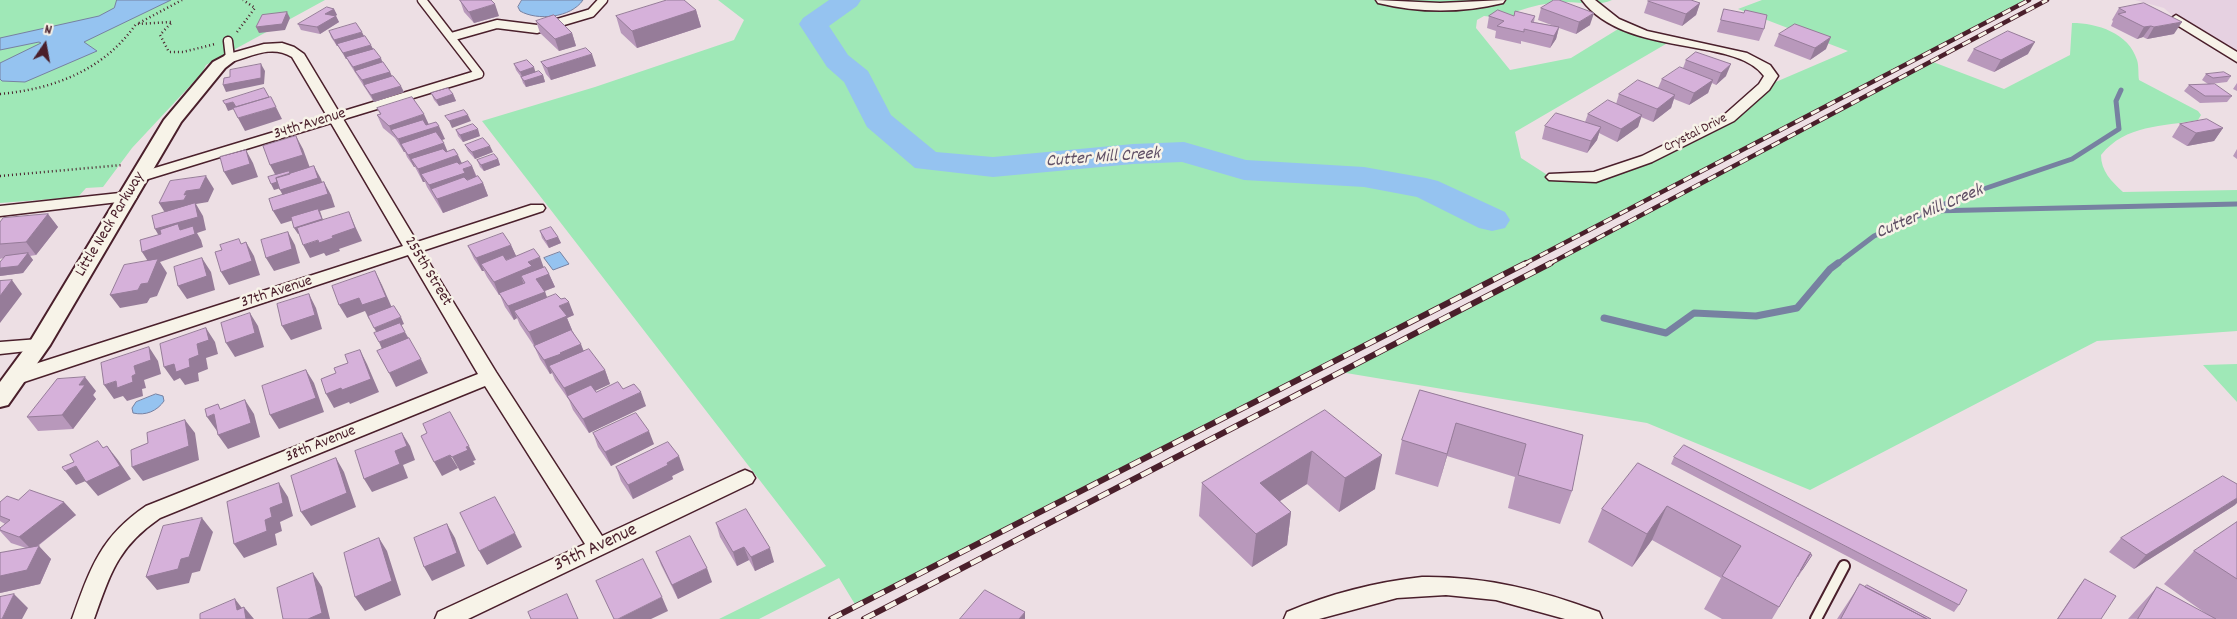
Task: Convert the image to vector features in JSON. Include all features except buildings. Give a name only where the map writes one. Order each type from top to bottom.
[{"type":"street","points":[[1382,0],[1399,4],[1438,7],[1499,0]]},
{"type":"street","name":"Crystal Drive","points":[[1554,178],[1596,177],[1647,159],[1729,118],[1764,87],[1771,76],[1770,72],[1762,65],[1745,58],[1670,41],[1623,26],[1604,16],[1588,0]]},
{"type":"street","points":[[2176,19],[2237,58]]},
{"type":"street","name":"255th Street","points":[[229,50],[279,47],[292,50],[297,54],[489,377],[599,548]]},
{"type":"street","name":"Little Neck Parkway","points":[[0,399],[39,345],[129,197],[173,120],[219,65],[229,50]]},
{"type":"street","name":"34th Avenue","points":[[140,177],[334,118]]},
{"type":"street","points":[[0,211],[129,197]]},
{"type":"street","name":"37th Avenue","points":[[17,377],[537,208]]},
{"type":"street","points":[[0,348],[39,345]]},
{"type":"street","name":"38th Avenue","points":[[83,619],[112,547],[138,521],[152,512],[489,377]]},
{"type":"street","name":"39th Avenue","points":[[446,619],[745,478]]},
{"type":"street","points":[[1295,619],[1328,605],[1398,589],[1441,586],[1480,589],[1558,605],[1591,619]]},
{"type":"lane","points":[[422,0],[479,74]]},
{"type":"lane","points":[[451,37],[497,24],[537,29],[591,13],[603,0]]},
{"type":"lane","name":"34th Avenue","points":[[334,118],[479,74]]},
{"type":"lane","points":[[1816,619],[1844,566]]},
{"type":"path","points":[[0,94],[30,91],[72,78],[116,50],[136,24],[182,0]]},
{"type":"path","points":[[136,24],[172,22],[160,35],[163,44],[169,52],[229,50],[255,8],[243,0]]},
{"type":"path","points":[[0,176],[122,165]]},
{"type":"shaded area","points":[[2135,0],[2237,0],[2237,58],[2176,19],[2164,8]]},
{"type":"green space","points":[[0,0],[325,0],[206,65],[202,73],[132,148],[103,187],[86,188],[78,197],[0,203]]},
{"type":"green space","points":[[718,0],[840,0],[815,23],[860,0],[1612,0],[1600,3],[1561,2],[1539,5],[1518,11],[1517,16],[1520,20],[1484,16],[1477,20],[1476,28],[1510,70],[1571,58],[1623,26],[1671,41],[1515,132],[1521,158],[1552,178],[1596,177],[1729,118],[1764,87],[1848,51],[1738,9],[1762,0],[2029,0],[1590,229],[856,606],[839,578],[759,619],[719,619],[826,566],[482,121],[595,87],[734,40],[744,20]]},
{"type":"green space","points":[[2072,23],[2092,25],[2120,36],[2133,51],[2138,62],[2139,80],[2198,111],[2201,115],[2198,120],[2145,128],[2122,137],[2101,155],[2101,161],[2107,175],[2123,192],[2237,190],[2237,331],[2097,341],[1810,490],[1647,423],[1340,372],[1474,304],[1933,62],[2004,89],[2070,55]]},
{"type":"green space","points":[[2237,364],[2237,402],[2203,365]]},
{"type":"water","points":[[117,0],[171,0],[84,42],[97,51],[25,82],[2,81],[0,79],[0,63],[41,43],[0,50],[0,38],[99,16],[114,8]]},
{"type":"water","points":[[522,0],[583,0],[570,11],[544,17],[520,11],[518,7]]},
{"type":"water","points":[[840,0],[860,0],[813,24]]},
{"type":"water","points":[[560,252],[569,264],[553,270],[544,258]]},
{"type":"water","points":[[156,394],[163,396],[164,401],[158,408],[147,413],[133,413],[132,408],[136,402]]},
{"type":"waterway","name":"Cutter Mill Creek","points":[[847,0],[813,24],[837,61],[857,77],[878,120],[927,161],[993,167],[1133,154],[1184,152],[1244,170],[1364,177],[1426,188],[1492,220]]},
{"type":"waterway","name":"Cutter Mill Creek","points":[[1837,264],[1874,236],[1960,197],[2072,159],[2119,129],[2116,101],[2121,90]]},
{"type":"waterway","points":[[1931,211],[2237,204]]},
{"type":"waterway","name":"Cutter Mill Creek","points":[[1604,318],[1666,333],[1694,313],[1756,316],[1797,308],[1830,269],[1838,263]]},
{"type":"railway","points":[[1524,264],[2029,0]]},
{"type":"railway","points":[[1549,264],[2047,0]]},
{"type":"railway","points":[[831,619],[1526,263]]},
{"type":"railway","points":[[864,619],[1551,263]]}]
